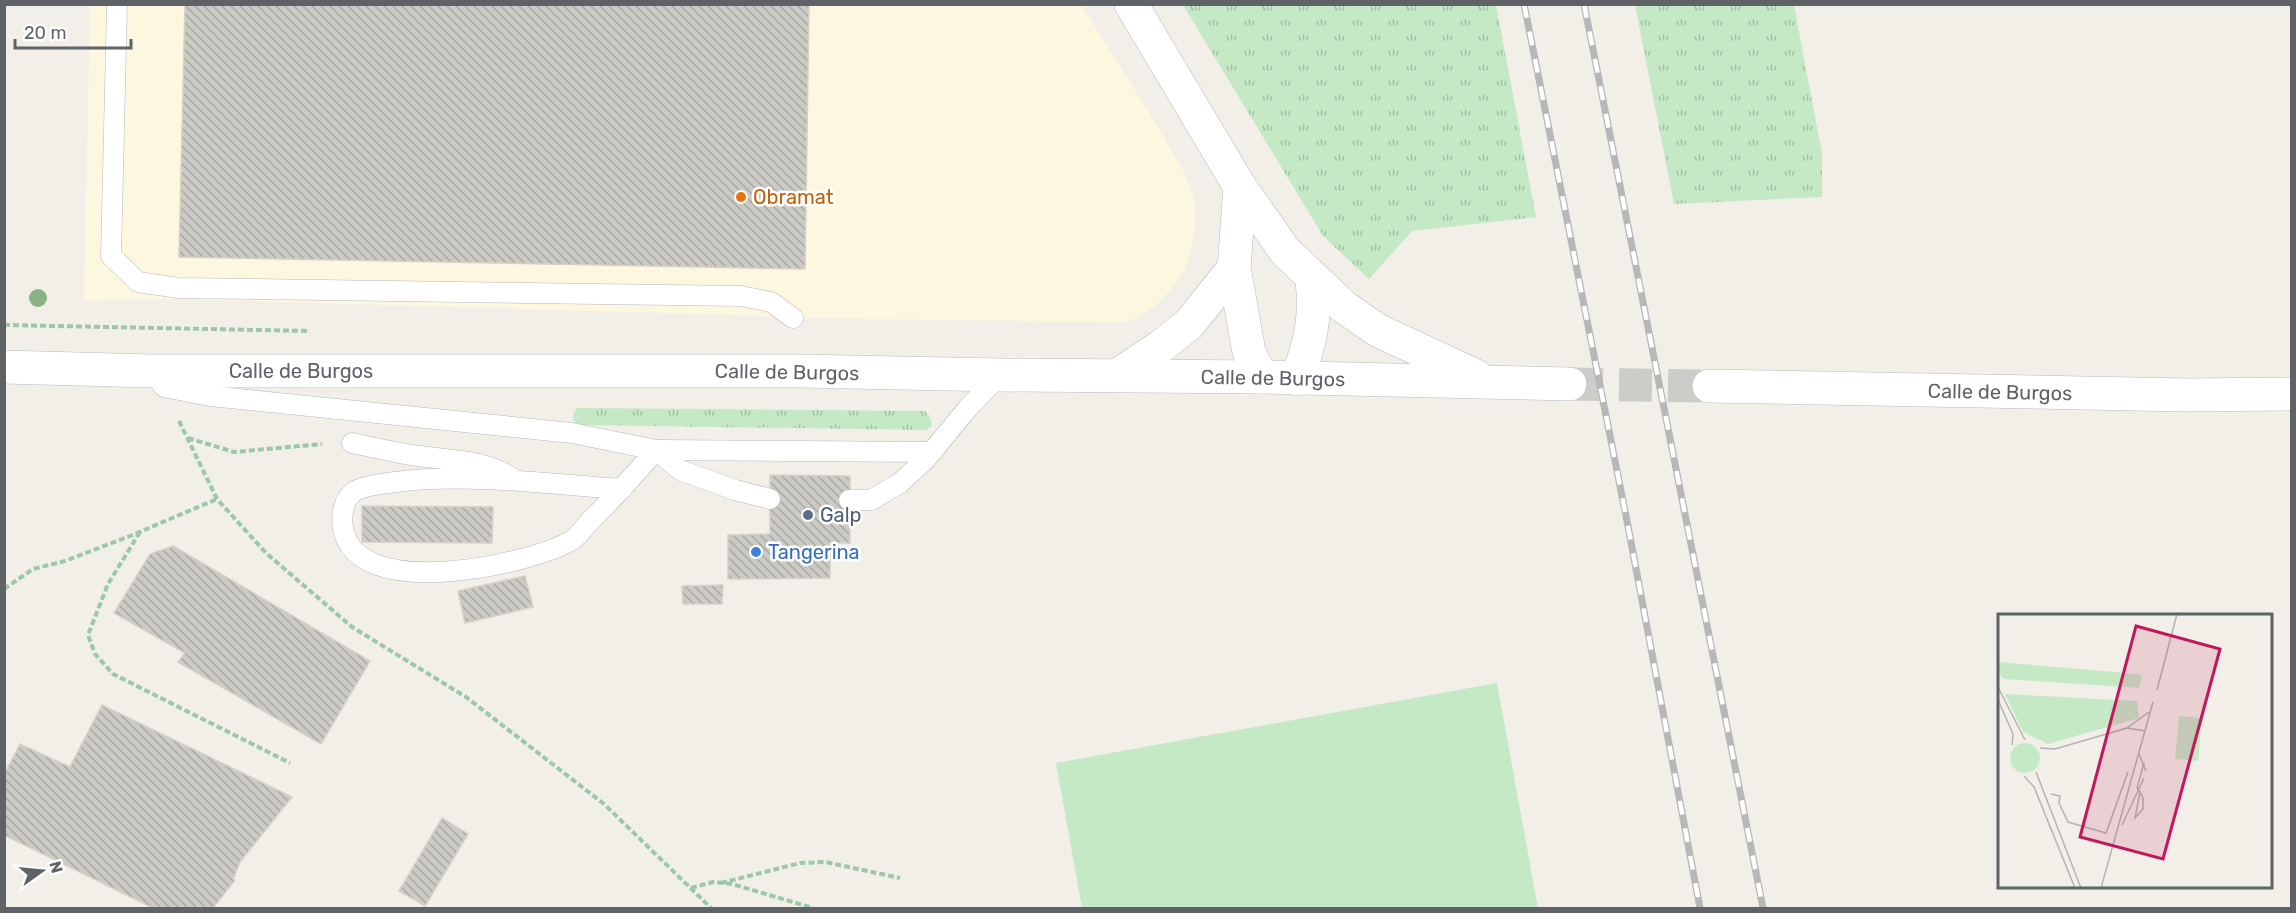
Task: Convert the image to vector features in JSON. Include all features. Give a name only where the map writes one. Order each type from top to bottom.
[{"type":"street","points":[[1131,4],[1240,187],[1285,251],[1344,307],[1377,330],[1488,382]]},
{"type":"street","points":[[1240,187],[1234,268],[1249,352],[1261,377]]},
{"type":"street","points":[[1118,375],[1189,324],[1234,268]]},
{"type":"street","points":[[1297,379],[1309,346],[1314,322],[1312,279]]},
{"type":"street","name":"Calle de Burgos","points":[[4,367],[158,379],[775,371],[1261,377],[1570,384]]},
{"type":"street","name":"Calle de Burgos","points":[[1709,386],[2187,396],[2292,394]]},
{"type":"lane","points":[[117,4],[111,256],[138,282],[179,288],[741,296],[771,302],[793,318]]},
{"type":"lane","points":[[849,500],[871,500],[900,483],[932,452],[968,408],[1000,375]]},
{"type":"lane","points":[[158,379],[210,396],[572,433],[656,450],[932,452]]},
{"type":"lane","points":[[352,443],[411,455],[483,464],[502,471],[517,482]]},
{"type":"lane","points":[[622,489],[517,482],[411,480],[380,484],[353,492],[346,502],[341,519],[345,540],[362,559],[397,570],[453,573],[497,565],[533,556],[571,542],[622,489],[656,450]]},
{"type":"lane","points":[[656,450],[680,471],[735,490],[770,499]]},
{"type":"path","points":[[158,379],[217,499],[266,553],[352,627],[466,697],[604,804],[711,909]]},
{"type":"path","points":[[187,438],[234,452],[352,443]]},
{"type":"path","points":[[4,589],[33,569],[65,561],[217,499]]},
{"type":"path","points":[[140,532],[108,584],[88,635],[95,654],[112,674],[290,764]]},
{"type":"path","points":[[721,883],[800,862],[825,862],[900,878]]},
{"type":"path","points":[[691,888],[713,882],[721,883],[787,899],[813,909]]},
{"type":"shaded area","points":[[90,5],[1081,5],[1157,125],[1183,171],[1194,197],[1195,228],[1192,245],[1185,269],[1173,287],[1156,305],[1129,322],[793,318],[180,299],[84,301]]},
{"type":"green space","points":[[1183,5],[1496,5],[1536,217],[1412,231],[1369,279],[1323,236]]},
{"type":"green space","points":[[1635,5],[1794,5],[1822,154],[1822,197],[1674,204]]},
{"type":"green space","points":[[577,408],[925,411],[930,417],[932,426],[926,430],[583,425],[576,424],[574,420],[573,414]]},
{"type":"green space","points":[[1497,683],[1538,908],[1082,908],[1056,763]]},
{"type":"building","name":"Obramat","points":[[185,4],[809,4],[805,269],[179,257]]},
{"type":"building","points":[[770,475],[850,476],[850,543],[830,543],[830,578],[728,579],[728,535],[770,534]]},
{"type":"building","points":[[362,506],[493,507],[492,543],[362,542]]},
{"type":"building","points":[[173,546],[370,661],[321,744],[178,662],[185,653],[114,613],[150,554]]},
{"type":"building","points":[[525,576],[533,607],[465,623],[458,591]]},
{"type":"building","points":[[723,585],[722,604],[683,604],[682,586]]},
{"type":"building","points":[[102,705],[292,797],[240,862],[233,879],[235,880],[213,908],[153,908],[4,835],[4,775],[20,744],[70,767]]},
{"type":"building","points":[[442,818],[468,834],[425,906],[399,891]]},
{"type":"tunnel","points":[[1570,384],[1709,386]]},
{"type":"railway","points":[[1524,4],[1627,521],[1700,908]]},
{"type":"railway","points":[[1584,4],[1763,908]]},
{"type":"place","name":"Obramat","points":[[741,197]]},
{"type":"place","name":"Galp","points":[[808,515]]},
{"type":"place","name":"Tangerina","points":[[756,552]]}]
